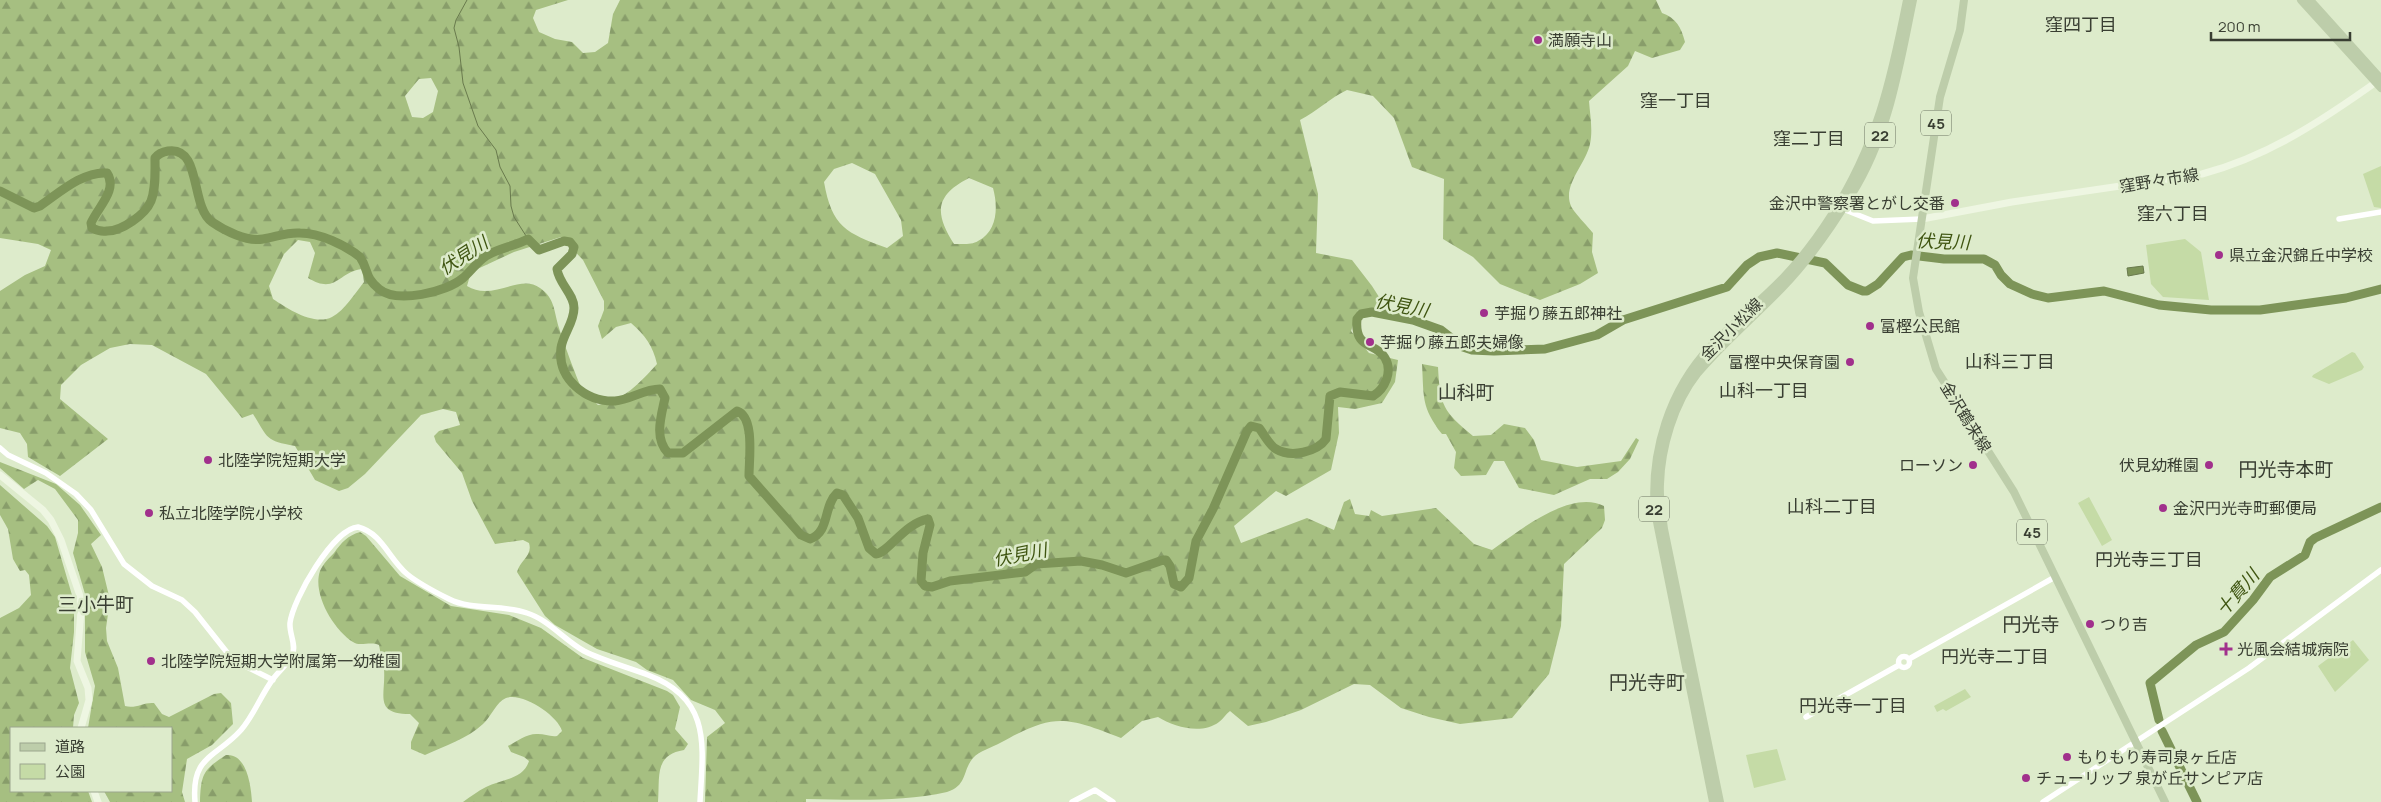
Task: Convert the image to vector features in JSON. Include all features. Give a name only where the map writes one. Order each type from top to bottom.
[{"type":"main road","name":"金沢小松線","points":[[1808,254],[1838,206],[1863,160],[1876,128],[1895,63],[1907,0]]},
{"type":"main road","name":"金沢小松線","points":[[1720,802],[1664,529],[1660,492],[1662,463],[1674,417],[1696,376],[1724,344],[1783,287],[1843,209],[1866,169],[1888,114],[1904,51],[1913,0]]},
{"type":"main road","name":"金沢鶴来線","points":[[1964,0],[1962,21],[1941,92],[1916,261],[1914,278],[1916,299],[1933,362],[2014,492],[2165,802]]},
{"type":"main road","points":[[2301,0],[2380,81]]},
{"type":"main road","points":[[2310,0],[2380,81]]},
{"type":"main road","name":"窪野々市線","points":[[1922,219],[2012,202],[2202,174],[2232,166],[2261,154],[2289,139],[2380,81]]},
{"type":"main road","name":"金沢小松線","points":[[1713,802],[1656,520],[1654,483],[1658,448],[1669,409],[1710,346],[1801,262]]},
{"type":"main road","points":[[0,475],[43,510],[51,520],[61,540],[80,596],[82,611],[77,661],[88,688],[89,700],[81,727]]},
{"type":"street","points":[[1843,209],[1873,221],[1922,219]]},
{"type":"street","points":[[2339,219],[2381,212]]},
{"type":"street","points":[[0,448],[8,456],[46,473],[76,494],[91,510],[124,564],[152,586],[182,600],[195,612],[222,649],[233,660],[273,680]]},
{"type":"street","points":[[195,802],[196,776],[199,769],[211,754],[240,731],[273,680],[286,666],[294,653],[289,634],[290,620],[294,608],[316,565],[345,532],[355,527],[372,533],[408,574],[451,600],[471,606],[505,608],[527,613],[540,619],[585,651],[651,676],[679,692],[695,713],[702,737],[700,802]]},
{"type":"street","points":[[2043,802],[2134,741],[2249,668],[2381,570]]},
{"type":"street","points":[[1806,717],[1899,665],[1906,667],[1909,664],[1909,659],[2055,577]]},
{"type":"street","points":[[1072,802],[1095,790],[1113,802]]},
{"type":"green space","points":[[0,0],[568,0],[536,10],[533,18],[539,32],[555,39],[572,42],[583,53],[595,52],[608,43],[613,14],[620,0],[1656,0],[1662,13],[1677,24],[1685,42],[1680,50],[1652,58],[1635,51],[1628,66],[1589,101],[1590,144],[1588,152],[1572,182],[1569,198],[1572,208],[1593,233],[1592,252],[1598,273],[1580,284],[1540,300],[1500,284],[1473,257],[1443,239],[1444,179],[1412,167],[1394,118],[1373,96],[1347,90],[1300,120],[1318,194],[1316,253],[1352,260],[1388,311],[1358,310],[1351,331],[1369,353],[1398,360],[1395,382],[1382,403],[1355,409],[1338,407],[1339,433],[1331,470],[1286,496],[1276,491],[1234,526],[1241,543],[1307,518],[1334,530],[1344,502],[1350,499],[1355,514],[1369,516],[1371,510],[1382,516],[1436,508],[1474,544],[1492,550],[1530,523],[1561,507],[1591,502],[1604,506],[1605,520],[1602,528],[1564,564],[1561,626],[1549,674],[1512,718],[1460,724],[1401,708],[1370,685],[1354,684],[1301,710],[1248,726],[1230,711],[1212,726],[1196,729],[1172,724],[1158,717],[1142,721],[1121,738],[1086,725],[1060,721],[1047,722],[1018,733],[982,751],[973,758],[962,782],[958,786],[947,792],[930,795],[877,800],[806,799],[806,802],[705,802],[707,737],[725,723],[715,710],[691,700],[673,680],[647,670],[636,662],[597,649],[555,625],[545,616],[517,572],[528,555],[529,543],[523,540],[495,544],[472,501],[462,473],[436,442],[434,436],[439,431],[460,425],[456,412],[443,409],[421,415],[365,474],[348,488],[339,491],[315,480],[295,446],[272,440],[268,437],[253,414],[242,418],[206,374],[152,345],[130,344],[110,348],[81,365],[61,385],[60,399],[108,439],[60,476],[28,457],[27,444],[20,433],[0,428],[0,291],[25,275],[45,266],[51,250],[38,244],[0,238]],"holes":[[[431,78],[438,91],[433,112],[423,118],[412,117],[405,96],[419,79]],[[852,163],[875,174],[901,220],[903,236],[887,248],[861,238],[843,226],[831,209],[824,182],[834,169]],[[969,178],[993,188],[996,202],[993,225],[985,237],[973,243],[954,244],[943,224],[941,207],[944,199],[958,185]],[[561,237],[583,260],[604,301],[604,310],[598,326],[602,339],[616,327],[631,323],[648,341],[657,364],[623,395],[615,400],[598,405],[585,394],[582,388],[549,296],[532,284],[515,285],[496,290],[476,290],[467,286],[471,272],[514,252]],[[298,240],[310,242],[315,253],[308,278],[317,283],[325,284],[362,269],[364,282],[350,301],[337,314],[325,319],[309,318],[286,307],[273,299],[269,286],[284,254]]]},
{"type":"green space","points":[[2381,166],[2381,208],[2374,207],[2363,174]]},
{"type":"green space","points":[[2185,239],[2201,252],[2209,300],[2163,297],[2151,284],[2146,245]]},
{"type":"green space","points":[[2352,352],[2355,353],[2364,367],[2362,370],[2329,384],[2312,377],[2313,375]]},
{"type":"green space","points":[[1422,364],[1438,367],[1440,391],[1445,407],[1455,420],[1473,436],[1491,435],[1504,424],[1525,428],[1534,440],[1541,460],[1577,467],[1621,461],[1636,438],[1639,440],[1630,459],[1618,472],[1607,479],[1590,479],[1554,495],[1519,488],[1504,461],[1494,461],[1486,475],[1461,476],[1454,468],[1456,452],[1446,434],[1442,434],[1435,425],[1427,409]]},
{"type":"green space","points":[[0,462],[56,484],[80,505],[101,535],[91,544],[102,567],[110,600],[106,628],[107,641],[118,668],[125,706],[133,707],[154,703],[162,714],[169,717],[214,694],[221,693],[231,703],[233,724],[212,745],[187,759],[182,792],[185,802],[110,802],[105,792],[172,792],[172,727],[88,727],[95,686],[85,652],[85,594],[73,553],[78,533],[78,520],[55,489],[38,480],[24,489],[0,468]]},
{"type":"green space","points":[[0,485],[47,526],[55,537],[74,602],[74,632],[70,668],[79,703],[74,715],[73,727],[10,727],[10,792],[88,792],[92,802],[0,802],[0,618],[19,608],[31,595],[29,575],[25,570],[20,571],[13,559],[8,529],[0,515]]},
{"type":"green space","points":[[2089,497],[2112,540],[2102,546],[2078,503]]},
{"type":"green space","points":[[360,532],[366,536],[400,576],[451,606],[509,615],[541,628],[583,658],[673,695],[680,707],[675,729],[688,744],[684,750],[674,753],[663,762],[659,775],[658,802],[463,802],[486,787],[522,772],[529,761],[511,752],[508,746],[530,735],[557,736],[562,731],[547,712],[530,702],[513,697],[502,700],[483,724],[463,738],[425,755],[411,749],[411,742],[419,723],[410,714],[391,711],[386,707],[383,695],[384,669],[379,645],[356,643],[346,636],[326,611],[319,590],[318,580],[324,564],[345,540]]},
{"type":"green space","points":[[2353,640],[2369,660],[2335,692],[2318,666]]},
{"type":"green space","points":[[1965,689],[1971,697],[1946,711],[1943,709],[1937,712],[1934,706]]},
{"type":"green space","points":[[1777,749],[1786,780],[1754,788],[1746,755]]},
{"type":"green space","points":[[226,755],[239,759],[243,765],[249,780],[252,802],[200,802],[201,785],[205,774],[212,765]]},
{"type":"shaded area","points":[[2143,266],[2144,273],[2128,276],[2127,268]]},
{"type":"waterway","points":[[467,0],[456,20],[454,28],[459,47],[463,83],[478,126],[496,150],[500,167],[510,186],[511,206],[514,217],[528,239]]},
{"type":"waterway","name":"伏見川","points":[[0,191],[34,208],[40,206],[80,179],[89,175],[107,173],[110,179],[109,192],[91,223],[92,228],[97,230],[113,230],[126,225],[138,217],[144,212],[151,201],[154,191],[155,158],[160,153],[166,151],[179,152],[186,158],[191,167],[201,204],[205,214],[212,222],[223,229],[250,239],[257,240],[295,233],[316,235],[332,240],[360,257],[374,285],[387,293],[397,296],[422,294],[446,288],[463,278],[486,256],[528,239],[539,250],[564,241],[570,242],[574,247],[572,254],[557,269],[560,279],[572,298],[574,308],[574,313],[562,343],[561,359],[569,379],[576,387],[594,398],[615,401],[654,389],[660,389],[665,398],[660,420],[660,434],[661,441],[668,453],[683,453],[737,411],[743,415],[749,430],[749,476],[801,535],[810,539],[821,531],[830,505],[837,493],[843,495],[858,518],[869,548],[876,554],[886,549],[912,526],[928,519],[930,525],[923,553],[921,581],[925,586],[932,587],[950,581],[1025,572],[1036,564],[1081,561],[1102,565],[1126,573],[1163,560],[1166,560],[1170,566],[1174,584],[1181,587],[1189,578],[1196,541],[1213,509],[1247,431],[1251,426],[1259,428],[1276,449],[1289,453],[1303,452],[1322,444],[1326,439],[1330,396],[1340,392],[1373,396],[1381,389],[1388,374],[1387,363],[1381,353],[1362,341],[1359,336],[1357,319],[1361,314],[1372,312],[1413,320],[1441,330],[1463,347],[1472,350],[1545,349],[1597,335],[1623,320],[1727,287],[1747,265],[1759,257],[1777,253],[1825,263],[1848,285],[1863,291],[1867,291],[1878,284],[1903,257],[1911,255],[1944,259],[1984,259],[1995,265],[2010,284],[2032,294],[2048,298],[2104,291],[2159,305],[2211,310],[2260,310],[2346,298],[2381,289]]},
{"type":"waterway","name":"十貫川","points":[[2159,720],[2150,683],[2196,645],[2224,632],[2253,600],[2270,577],[2305,555],[2310,542],[2315,538],[2381,507]]},
{"type":"waterway","name":"十貫川","points":[[2162,731],[2197,802]]},
{"type":"place","name":"満願寺山","points":[[1538,40]]},
{"type":"place","name":"金沢中警察署とがし交番","points":[[1955,203]]},
{"type":"place","name":"県立金沢錦丘中学校","points":[[2219,255]]},
{"type":"place","name":"芋掘り藤五郎神社","points":[[1484,313]]},
{"type":"place","name":"富樫公民館","points":[[1870,326]]},
{"type":"place","name":"芋掘り藤五郎夫婦像","points":[[1370,342]]},
{"type":"place","name":"富樫中央保育園","points":[[1850,362]]},
{"type":"place","name":"北陸学院短期大学","points":[[208,460]]},
{"type":"place","name":"ローソン","points":[[1973,465]]},
{"type":"place","name":"伏見幼稚園","points":[[2209,465]]},
{"type":"place","name":"金沢円光寺町郵便局","points":[[2163,508]]},
{"type":"place","name":"私立北陸学院小学校","points":[[149,513]]},
{"type":"place","name":"つり吉","points":[[2090,624]]},
{"type":"place","name":"光風会結城病院","points":[[2226,649]]},
{"type":"place","name":"北陸学院短期大学附属第一幼稚園","points":[[151,661]]},
{"type":"place","name":"もりもり寿司泉ヶ丘店","points":[[2067,757]]},
{"type":"place","name":"チューリップ 泉が丘サンピア店","points":[[2026,778]]},
{"type":"district","name":"窪四丁目","points":[[2081,24]]},
{"type":"district","name":"窪一丁目","points":[[1676,100]]},
{"type":"district","name":"窪二丁目","points":[[1809,138]]},
{"type":"district","name":"窪六丁目","points":[[2173,213]]},
{"type":"district","name":"山科三丁目","points":[[2010,361]]},
{"type":"district","name":"山科一丁目","points":[[1764,390]]},
{"type":"district","name":"山科町","points":[[1466,392]]},
{"type":"district","name":"円光寺本町","points":[[2286,469]]},
{"type":"district","name":"山科二丁目","points":[[1832,506]]},
{"type":"district","name":"円光寺三丁目","points":[[2149,559]]},
{"type":"district","name":"三小牛町","points":[[96,604]]},
{"type":"district","name":"円光寺","points":[[2031,624]]},
{"type":"district","name":"円光寺二丁目","points":[[1995,656]]},
{"type":"district","name":"円光寺町","points":[[1647,682]]},
{"type":"district","name":"円光寺一丁目","points":[[1853,705]]}]
